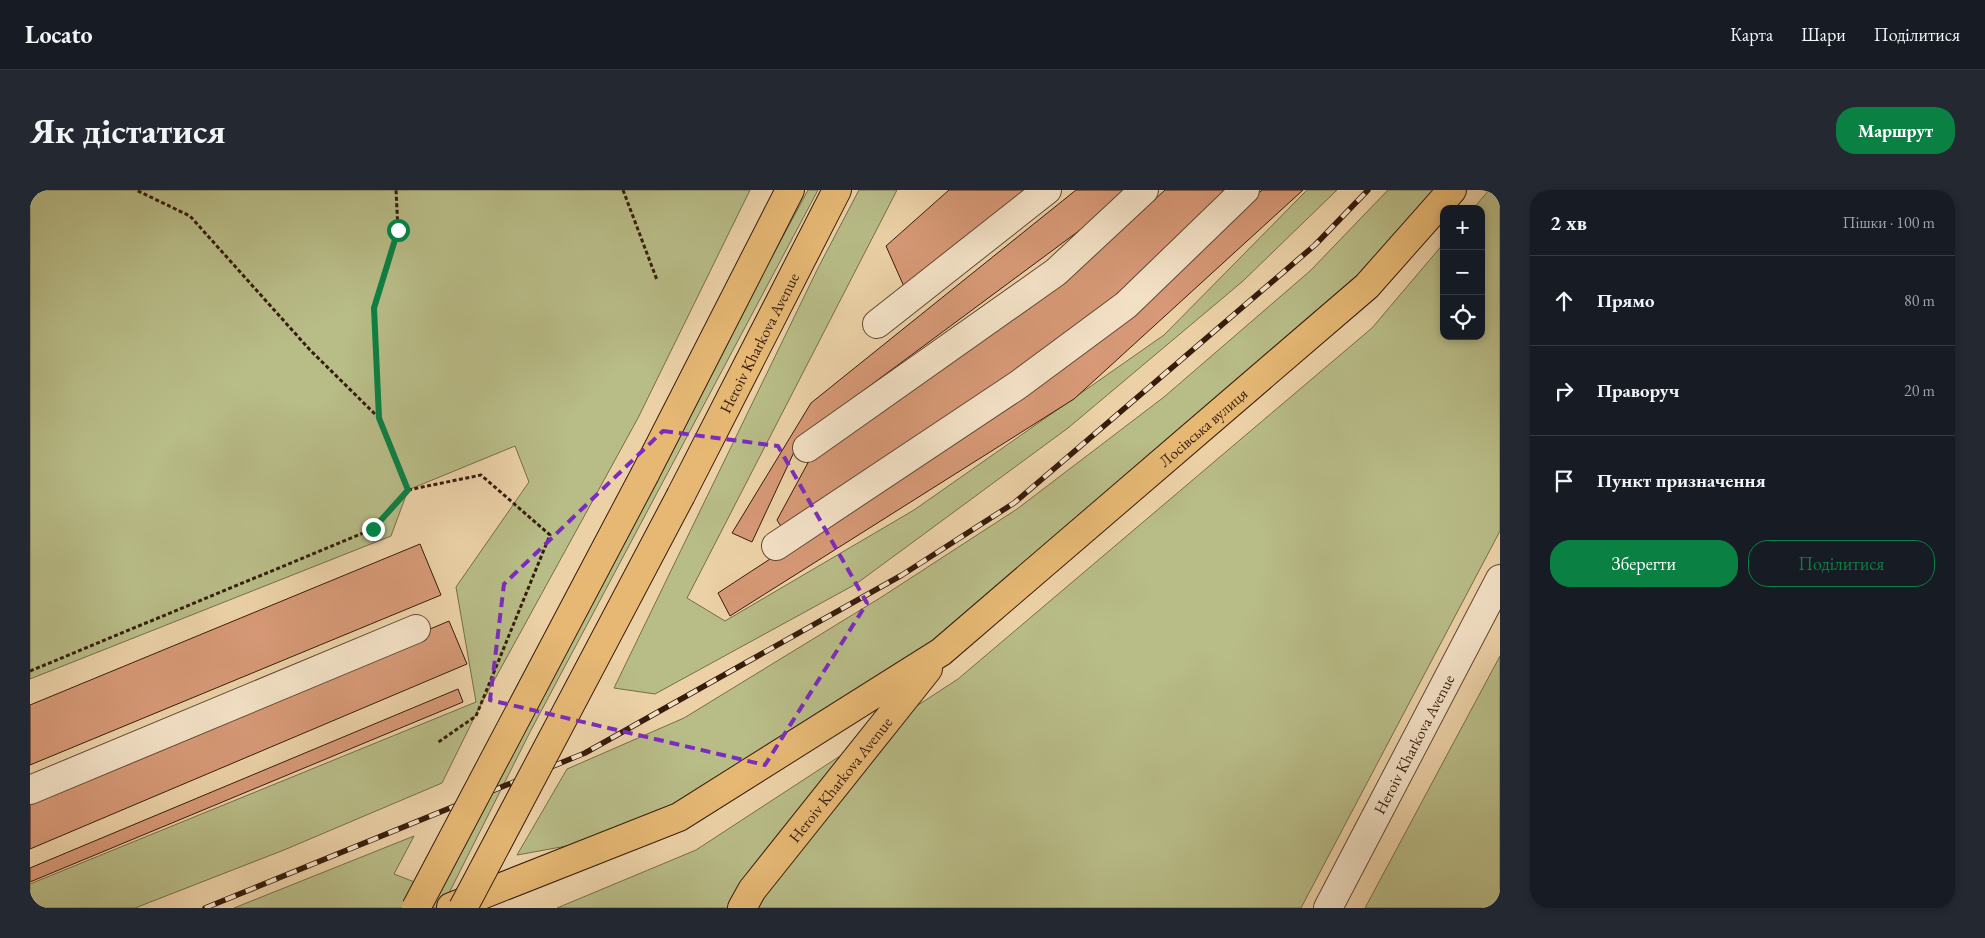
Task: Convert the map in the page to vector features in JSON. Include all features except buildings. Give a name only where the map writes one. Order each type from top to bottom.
[{"type":"main road","points":[[416,908],[645,474],[790,190]]},
{"type":"main road","name":"Heroiv Kharkova Avenue","points":[[463,908],[681,496],[837,190]]},
{"type":"main road","name":"Лосівська вулиця","points":[[941,652],[1367,286],[1452,190]]},
{"type":"main road","points":[[450,908],[679,817],[941,652]]},
{"type":"main road","name":"Heroiv Kharkova Avenue","points":[[742,908],[752,890],[941,652]]},
{"type":"street","points":[[877,324],[1047,190]]},
{"type":"street","points":[[807,448],[1056,272],[1144,190]]},
{"type":"street","points":[[776,546],[1018,386],[1126,305],[1245,190]]},
{"type":"street","name":"Heroiv Kharkova Avenue","points":[[1328,908],[1500,579]]},
{"type":"street","points":[[30,790],[416,628]]},
{"type":"path","points":[[136,190],[190,216],[310,350],[379,418]]},
{"type":"path","points":[[396,190],[398,230],[374,308],[379,418],[408,490]]},
{"type":"path","points":[[622,190],[657,280]]},
{"type":"path","points":[[30,671],[373,529],[408,490],[481,476],[550,535],[476,716],[437,743]]},
{"type":"highlighted area","points":[[663,431],[778,446],[867,603],[765,765],[490,700],[504,584]]},
{"type":"green space","points":[[30,190],[750,190],[638,418],[479,708],[442,783],[284,850],[135,908],[30,908],[30,884],[476,702],[456,587],[529,482],[515,446],[408,490],[391,536],[30,679]]},
{"type":"green space","points":[[808,190],[818,190],[530,732],[448,895],[480,908],[234,908],[414,836],[394,874],[440,892],[523,728],[713,366]]},
{"type":"green space","points":[[859,190],[897,190],[687,598],[725,621],[914,510],[1164,335],[1307,190],[1337,190],[1243,281],[1068,428],[856,584],[655,694],[614,688],[818,268]]},
{"type":"green space","points":[[1388,190],[1448,190],[1219,413],[861,702],[682,805],[583,843],[517,855],[567,769],[684,718],[880,598],[1017,509],[1164,397],[1310,271]]},
{"type":"green space","points":[[1489,190],[1500,190],[1500,531],[1301,908],[557,908],[696,850],[958,679],[1372,328],[1440,248],[1440,340],[1485,340],[1485,205],[1476,205]]},
{"type":"green space","points":[[1500,656],[1500,908],[1365,908]]},
{"type":"railway","points":[[205,908],[585,753],[902,575],[1014,503],[1315,245],[1368,190]]},
{"type":"route","points":[[373,529],[408,490],[379,418],[374,308],[398,230]]}]
